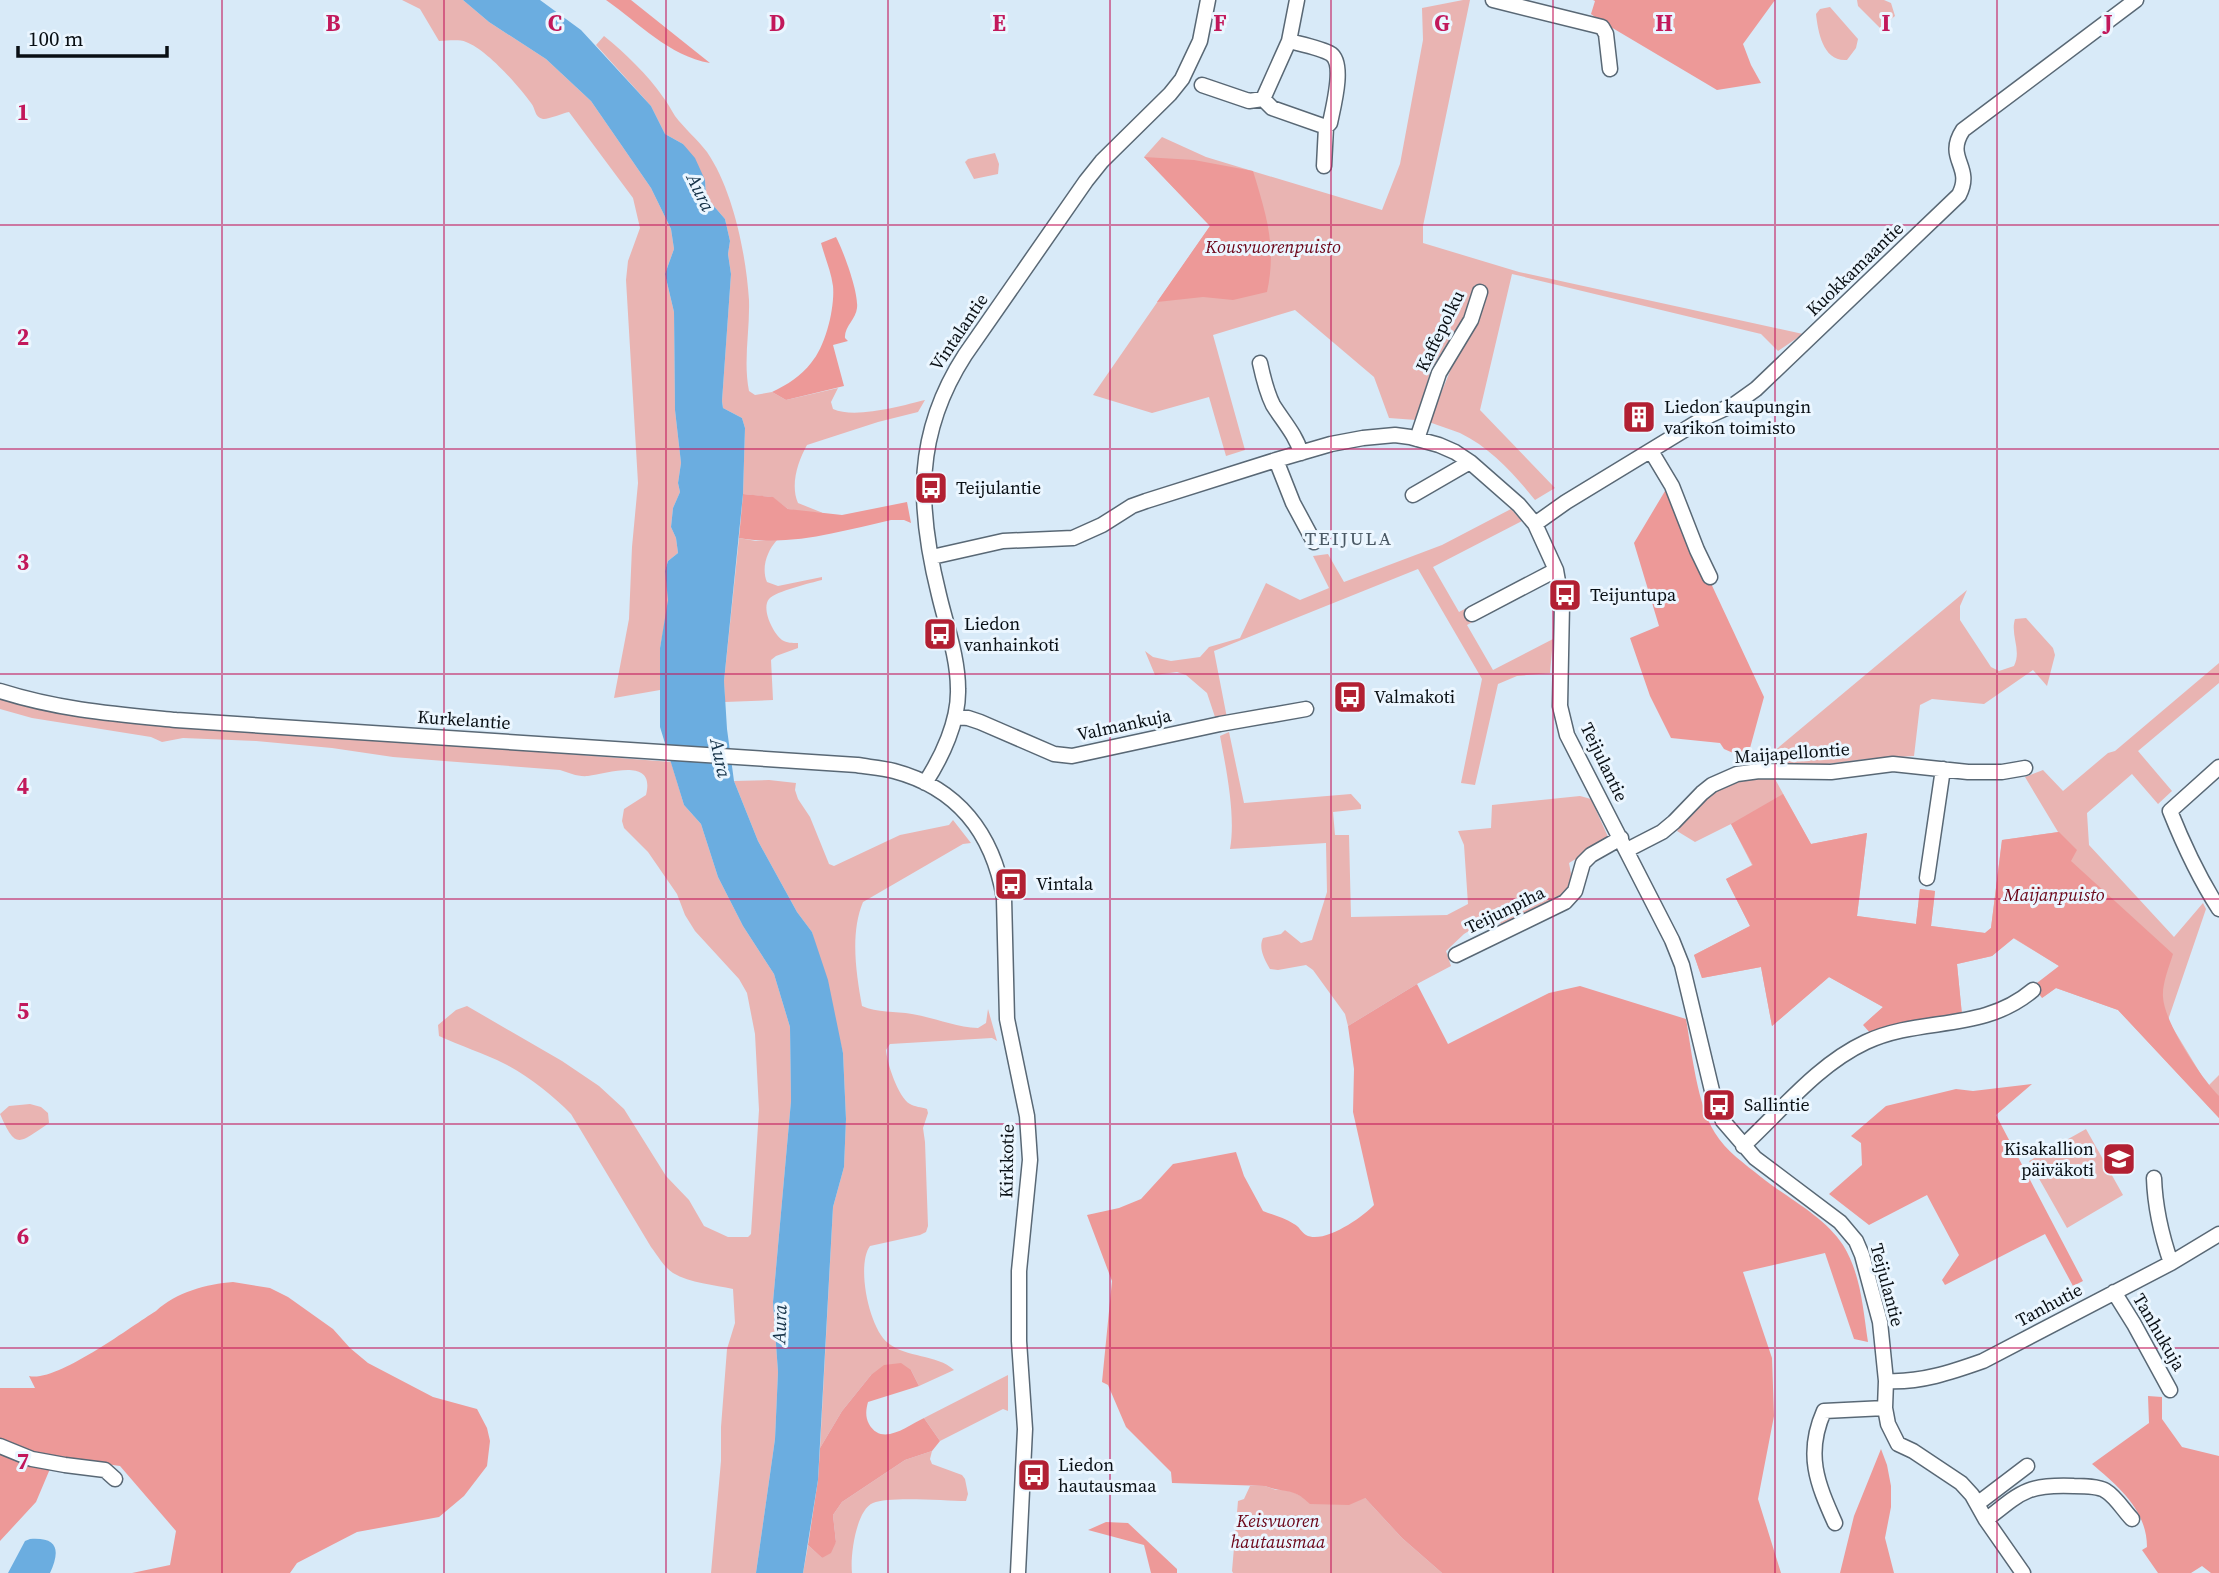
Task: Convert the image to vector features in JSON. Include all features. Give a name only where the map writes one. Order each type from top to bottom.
[{"type":"street","name":"Vintalantie","points":[[925,783],[935,768],[955,717],[958,689],[955,659],[935,581],[924,500],[925,463],[934,416],[952,375],[1090,176],[1182,79],[1200,41],[1208,0]]},
{"type":"street","points":[[1264,99],[1289,41],[1297,0]]},
{"type":"street","points":[[1493,0],[1602,27],[1606,34],[1610,69]]},
{"type":"street","name":"Kuokkamaantie","points":[[1535,524],[1566,502],[1704,418],[1735,404],[1756,389],[1959,195],[1965,179],[1956,156],[1955,143],[1963,130],[2136,0]]},
{"type":"street","points":[[1289,41],[1330,54],[1335,60],[1338,73],[1330,123],[1326,127],[1324,166]]},
{"type":"street","points":[[1202,85],[1249,101],[1264,99]]},
{"type":"street","points":[[1264,99],[1272,108],[1326,127]]},
{"type":"street","name":"Kaffepolku","points":[[1419,433],[1439,373],[1471,320],[1480,292]]},
{"type":"street","points":[[1260,363],[1266,390],[1297,441],[1301,453]]},
{"type":"street","name":"Teijulantie","points":[[932,557],[1003,541],[1073,538],[1146,500],[1331,444],[1378,436],[1419,433],[1470,462],[1519,505],[1535,524],[1556,570],[1562,604],[1559,690],[1567,735],[1672,940],[1682,965],[1718,1110],[1731,1132],[1755,1158],[1840,1222],[1856,1241],[1880,1322],[1886,1381],[1885,1408]]},
{"type":"street","points":[[1651,451],[1672,486],[1710,577]]},
{"type":"street","points":[[1276,460],[1293,503],[1314,542]]},
{"type":"street","points":[[1413,495],[1470,462]]},
{"type":"street","points":[[1472,614],[1556,570]]},
{"type":"street","name":"Kurkelantie","points":[[0,691],[65,709],[177,720],[857,765],[893,770],[925,783]]},
{"type":"street","name":"Valmankuja","points":[[955,717],[968,718],[1054,754],[1072,756],[1220,724],[1306,709]]},
{"type":"street","name":"Maijapellontie","points":[[1624,844],[1662,832],[1702,793],[1737,774],[1759,771],[1831,772],[1893,764],[1968,772],[2002,772],[2025,768]]},
{"type":"street","points":[[2219,767],[2170,811],[2204,885],[2219,909]]},
{"type":"street","points":[[1927,877],[1943,769]]},
{"type":"street","name":"Kirkkotie","points":[[925,783],[943,792],[953,801],[984,837],[996,863],[1004,898],[1007,1019],[1027,1116],[1030,1160],[1019,1271],[1019,1341],[1025,1429],[1018,1573]]},
{"type":"street","name":"Teijunpiha","points":[[1456,955],[1565,902],[1575,891],[1583,863],[1591,855],[1624,844]]},
{"type":"street","points":[[1743,1146],[1817,1074],[1866,1042],[1901,1031],[1989,1016],[2019,1002],[2033,990]]},
{"type":"street","points":[[2154,1178],[2154,1204],[2171,1263]]},
{"type":"street","name":"Tanhutie","points":[[1886,1381],[1899,1382],[1954,1372],[1983,1361],[2171,1263],[2219,1234]]},
{"type":"street","name":"Tanhukuja","points":[[2114,1292],[2170,1390]]},
{"type":"street","points":[[1835,1523],[1819,1484],[1814,1463],[1814,1439],[1818,1424],[1824,1411],[1885,1408],[1888,1424],[1898,1444],[1961,1482],[2023,1573]]},
{"type":"street","points":[[0,1446],[32,1458],[105,1470],[114,1479]]},
{"type":"street","points":[[1977,1504],[2027,1466]]},
{"type":"street","points":[[1986,1520],[2015,1496],[2037,1486],[2058,1485],[2106,1490],[2132,1519]]},
{"type":"green space","points":[[402,0],[463,0],[489,22],[546,59],[591,101],[651,188],[671,229],[674,249],[665,274],[674,312],[675,410],[681,463],[678,483],[680,492],[673,508],[671,527],[678,553],[668,561],[665,571],[669,600],[660,648],[660,690],[614,698],[629,619],[638,483],[626,280],[628,261],[640,228],[633,198],[569,112],[540,118],[519,87],[492,60],[466,42],[439,41],[420,9]]},
{"type":"green space","points":[[606,0],[631,0],[710,63],[668,46]]},
{"type":"green space","name":"Kousvuorenpuisto","points":[[1470,0],[1423,226],[1423,243],[1519,272],[1803,334],[1778,351],[1761,334],[1512,274],[1480,410],[1555,488],[1535,500],[1511,472],[1482,446],[1460,433],[1429,422],[1451,369],[1479,318],[1467,312],[1431,369],[1416,420],[1389,418],[1374,377],[1295,310],[1213,335],[1245,450],[1226,456],[1209,397],[1152,413],[1093,395],[1210,226],[1144,157],[1162,137],[1206,157],[1382,210],[1400,164],[1423,40],[1422,8]]},
{"type":"green space","points":[[1593,0],[1775,0],[1743,44],[1761,83],[1717,90],[1599,20],[1591,14],[1595,1]]},
{"type":"green space","points":[[1857,0],[1884,0],[1891,3],[1895,16],[1880,28],[1858,6]]},
{"type":"green space","points":[[1830,7],[1858,39],[1856,48],[1847,60],[1832,56],[1820,37],[1816,14],[1820,9]]},
{"type":"green space","points":[[604,36],[636,65],[657,89],[675,116],[707,152],[724,185],[737,223],[747,282],[749,391],[755,395],[772,392],[786,400],[838,388],[831,402],[833,409],[853,413],[925,400],[918,412],[807,445],[796,473],[796,496],[798,503],[823,513],[788,509],[772,497],[743,494],[745,428],[742,418],[723,408],[722,401],[731,274],[728,254],[730,241],[725,219],[706,197],[705,180],[683,144],[665,134],[651,106],[596,45]]},
{"type":"green space","points":[[995,153],[999,164],[998,174],[974,179],[965,162]]},
{"type":"green space","points":[[1144,157],[1194,160],[1253,171],[1269,230],[1271,260],[1267,292],[1233,300],[1203,297],[1157,302],[1210,226]]},
{"type":"green space","points":[[836,237],[850,272],[857,301],[856,312],[845,334],[848,341],[833,345],[844,386],[786,400],[772,392],[807,368],[821,347],[828,326],[833,304],[833,286],[821,243]]},
{"type":"green space","points":[[1665,491],[1673,502],[1764,697],[1747,759],[1724,749],[1720,743],[1671,738],[1650,696],[1630,638],[1659,626],[1634,543]]},
{"type":"green space","points":[[743,494],[773,497],[788,509],[842,515],[907,502],[911,523],[891,520],[835,533],[777,541],[739,538]]},
{"type":"green space","points":[[1511,509],[1522,521],[1433,567],[1459,612],[1488,597],[1496,610],[1467,625],[1493,670],[1553,639],[1550,673],[1517,676],[1498,684],[1475,785],[1461,783],[1482,679],[1418,569],[1214,651],[1227,718],[1215,717],[1207,693],[1186,675],[1177,672],[1155,675],[1145,651],[1153,657],[1171,661],[1200,657],[1209,647],[1240,638],[1266,583],[1300,600],[1329,588],[1313,556],[1328,554],[1344,582],[1442,545]]},
{"type":"green space","points":[[739,538],[756,541],[777,540],[766,560],[767,582],[778,586],[822,577],[822,580],[779,593],[767,603],[769,621],[779,637],[786,642],[798,643],[798,648],[771,660],[773,700],[725,702],[724,681]]},
{"type":"green space","points":[[1967,590],[1960,606],[1960,620],[1991,667],[1999,671],[2014,666],[2017,654],[2015,619],[2026,618],[2053,648],[2055,655],[2047,686],[2033,670],[1984,704],[1932,699],[1920,705],[1914,756],[1819,765],[1761,762]]},
{"type":"green space","name":"Maijanpuisto","points":[[2219,663],[2219,683],[2138,751],[2172,791],[2158,804],[2132,774],[2087,813],[2089,845],[2174,937],[2203,903],[2206,909],[2168,1020],[2208,1086],[2219,1075],[2219,1118],[2118,1010],[2056,988],[2042,998],[2059,966],[2013,938],[1992,956],[1957,964],[1962,1015],[1863,1025],[1883,1007],[1829,977],[1772,1026],[1761,967],[1702,978],[1694,955],[1750,926],[1726,879],[1752,865],[1731,824],[1695,842],[1677,831],[1698,805],[1717,789],[1742,780],[1775,779],[1811,844],[1867,833],[1857,916],[1916,924],[1920,889],[1935,891],[1931,926],[1985,933],[1991,928],[2002,840],[2058,832],[2025,777],[2043,770],[2063,791]]},
{"type":"green space","points":[[0,695],[87,716],[135,723],[221,727],[671,762],[684,805],[701,824],[718,877],[743,926],[774,974],[790,1027],[791,1101],[773,1302],[778,1372],[775,1439],[756,1573],[711,1573],[727,1349],[735,1323],[733,1289],[687,1279],[667,1268],[651,1247],[571,1114],[548,1093],[505,1064],[439,1036],[438,1025],[456,1010],[467,1006],[562,1061],[599,1086],[624,1109],[666,1176],[689,1200],[704,1226],[728,1237],[748,1237],[751,1234],[759,1110],[755,1034],[747,993],[739,979],[695,931],[677,894],[648,852],[624,828],[624,809],[646,795],[647,783],[644,775],[628,770],[581,776],[560,770],[393,757],[256,741],[183,738],[162,742],[151,737],[32,718],[0,709]]},
{"type":"green space","points":[[1229,732],[1244,803],[1351,794],[1361,805],[1361,809],[1333,812],[1335,835],[1349,835],[1351,917],[1447,915],[1468,904],[1464,845],[1458,831],[1491,828],[1492,805],[1580,796],[1591,799],[1609,839],[1569,863],[1573,884],[1566,894],[1503,924],[1485,921],[1464,934],[1446,951],[1451,966],[1348,1026],[1345,1014],[1313,970],[1306,965],[1270,969],[1264,958],[1261,946],[1263,938],[1281,934],[1285,930],[1301,943],[1312,940],[1327,892],[1326,843],[1230,849],[1231,807],[1220,736]]},
{"type":"green space","points":[[769,780],[796,783],[798,799],[810,817],[829,864],[834,866],[900,835],[949,825],[953,820],[971,843],[963,844],[863,902],[855,940],[862,1006],[978,1028],[986,1023],[988,1009],[997,1041],[992,1038],[890,1044],[886,1050],[901,1094],[910,1104],[927,1109],[928,1113],[923,1128],[928,1226],[926,1232],[920,1235],[870,1246],[864,1267],[870,1311],[881,1335],[895,1348],[939,1361],[954,1370],[919,1386],[911,1370],[871,1375],[842,1411],[820,1448],[833,1207],[844,1167],[846,1119],[843,1053],[812,932],[797,912],[758,841],[734,781]]},
{"type":"green space","name":"Maijanpuisto","points":[[1783,794],[1811,844],[1867,833],[1857,916],[1916,924],[1920,889],[1935,891],[1931,926],[1985,933],[1991,928],[2002,840],[2059,832],[2077,850],[2071,861],[2173,954],[2164,987],[2165,1008],[2176,1035],[2219,1096],[2219,1118],[2118,1010],[2056,988],[2042,998],[2033,986],[2059,966],[2014,938],[1992,956],[1957,964],[1962,1015],[1871,1034],[1863,1025],[1883,1007],[1829,977],[1772,1026],[1761,967],[1702,978],[1694,955],[1750,926],[1726,879],[1753,865],[1731,824]]},
{"type":"green space","points":[[1417,984],[1448,1044],[1549,993],[1580,986],[1686,1019],[1699,1093],[1719,1140],[1771,1185],[1816,1216],[1843,1245],[1858,1280],[1868,1342],[1854,1339],[1825,1253],[1743,1272],[1772,1358],[1774,1416],[1758,1499],[1781,1573],[1442,1573],[1402,1538],[1365,1498],[1349,1505],[1310,1504],[1293,1493],[1265,1486],[1172,1483],[1171,1472],[1126,1427],[1108,1385],[1102,1382],[1112,1281],[1087,1215],[1119,1208],[1141,1199],[1173,1164],[1236,1152],[1244,1176],[1263,1211],[1290,1222],[1306,1235],[1313,1237],[1332,1233],[1361,1216],[1374,1205],[1353,1112],[1354,1069],[1348,1026]]},
{"type":"green space","points":[[2032,1084],[1996,1115],[2083,1281],[2073,1286],[2045,1234],[1945,1285],[1942,1280],[1959,1255],[1927,1195],[1869,1225],[1829,1194],[1862,1165],[1861,1143],[1851,1136],[1886,1106],[1956,1089],[1973,1091]]},
{"type":"green space","points":[[30,1104],[41,1107],[48,1113],[49,1123],[31,1136],[19,1140],[10,1134],[0,1114],[9,1106]]},
{"type":"green space","points":[[2086,1129],[2123,1195],[2067,1228],[2029,1161]]},
{"type":"green space","points":[[233,1282],[270,1288],[288,1297],[333,1329],[368,1363],[433,1397],[477,1409],[487,1428],[490,1441],[487,1466],[464,1496],[439,1517],[357,1532],[297,1563],[290,1573],[132,1573],[170,1565],[176,1531],[120,1466],[55,1457],[36,1502],[0,1541],[0,1388],[35,1388],[29,1376],[41,1376],[74,1363],[182,1294],[202,1287]]},
{"type":"green space","points":[[901,1363],[911,1370],[919,1386],[868,1402],[866,1413],[869,1424],[874,1431],[888,1434],[924,1418],[940,1441],[932,1451],[905,1460],[842,1502],[833,1515],[836,1542],[831,1553],[822,1558],[808,1545],[820,1448],[842,1411],[871,1375],[884,1365]]},
{"type":"green space","points":[[1008,1375],[1008,1411],[1003,1409],[940,1441],[924,1418]]},
{"type":"green space","points":[[2148,1396],[2162,1397],[2162,1419],[2182,1447],[2219,1456],[2219,1573],[2211,1573],[2202,1566],[2191,1573],[2158,1573],[2142,1550],[2147,1547],[2146,1534],[2136,1510],[2121,1490],[2092,1464],[2149,1423]]},
{"type":"green space","points":[[1881,1449],[1891,1486],[1891,1507],[1885,1538],[1894,1573],[1840,1573],[1854,1516]]},
{"type":"green space","points":[[932,1451],[932,1464],[962,1475],[965,1479],[968,1494],[966,1501],[904,1499],[873,1503],[867,1507],[858,1524],[853,1545],[852,1573],[803,1573],[808,1545],[822,1558],[836,1542],[833,1515],[842,1502],[905,1460]]},
{"type":"green space","name":"Keisvuoren hautausmaa","points":[[1250,1486],[1290,1490],[1302,1497],[1365,1498],[1402,1538],[1442,1573],[1233,1573],[1238,1501],[1244,1499]]},
{"type":"green space","points":[[1106,1522],[1128,1523],[1177,1569],[1177,1573],[1151,1573],[1144,1545],[1088,1530]]},
{"type":"water","name":"Aura","points":[[463,0],[540,0],[581,30],[651,106],[665,134],[683,144],[695,158],[705,180],[706,197],[725,219],[730,241],[728,254],[731,274],[722,401],[723,408],[742,418],[745,428],[743,494],[724,681],[734,781],[758,841],[797,912],[812,932],[828,980],[843,1053],[846,1119],[844,1167],[833,1207],[818,1480],[803,1573],[756,1573],[775,1439],[778,1372],[773,1302],[791,1101],[790,1027],[774,974],[743,926],[718,877],[701,824],[684,805],[660,727],[660,648],[668,600],[665,571],[668,561],[678,553],[671,527],[673,508],[680,492],[678,483],[681,463],[675,410],[674,312],[665,274],[674,249],[671,229],[651,188],[591,101],[546,59],[489,22]]},
{"type":"water","points":[[47,1540],[55,1547],[50,1573],[8,1573],[25,1541]]},
{"type":"place","name":"Liedon kaupungin varikon toimisto","points":[[1639,417]]},
{"type":"place","name":"Teijulantie","points":[[931,488]]},
{"type":"place","name":"Teijuntupa","points":[[1565,595]]},
{"type":"place","name":"Liedon vanhainkoti","points":[[940,634]]},
{"type":"place","name":"Valmakoti","points":[[1350,697]]},
{"type":"place","name":"Vintala","points":[[1011,884]]},
{"type":"place","name":"Sallintie","points":[[1719,1105]]},
{"type":"place","name":"Kisakallion päiväkoti","points":[[2119,1159]]},
{"type":"place","name":"Liedon hautausmaa","points":[[1034,1475]]},
{"type":"district","name":"TEIJULA","points":[[1349,538]]}]
